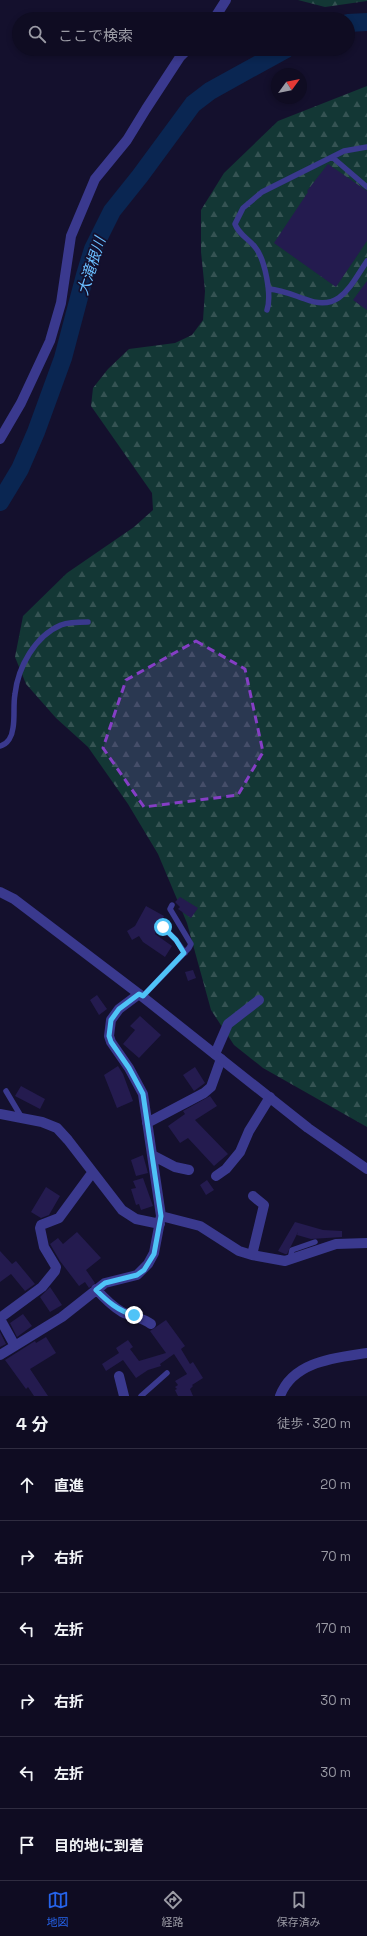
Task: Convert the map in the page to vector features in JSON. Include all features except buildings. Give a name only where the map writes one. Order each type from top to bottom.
[{"type":"street","points":[[218,12],[226,0]]},
{"type":"street","points":[[0,440],[21,403],[50,341],[61,303],[71,236],[95,179],[127,140],[182,56]]},
{"type":"street","points":[[0,892],[14,899],[141,995],[308,1128],[367,1169]]},
{"type":"street","points":[[0,1355],[62,1317],[105,1283],[137,1275],[144,1270],[154,1254],[161,1220],[143,1094],[129,1068],[111,1042],[109,1036],[111,1020],[119,1009],[141,995]]},
{"type":"street","points":[[147,1123],[204,1093],[211,1087],[218,1056],[228,1024],[259,1000]]},
{"type":"street","points":[[216,1176],[226,1169],[240,1152],[249,1131],[270,1097]]},
{"type":"street","points":[[0,1114],[42,1122],[56,1128],[68,1140],[111,1198],[128,1215],[136,1219],[161,1220],[200,1226],[239,1251],[285,1261],[336,1244],[367,1243]]},
{"type":"street","points":[[152,1155],[175,1167],[189,1170]]},
{"type":"street","points":[[15,1346],[0,1318],[42,1288],[55,1272],[56,1266],[44,1246],[40,1228],[41,1226],[59,1218],[92,1173]]},
{"type":"street","points":[[252,1255],[264,1205],[253,1196]]},
{"type":"street","points":[[96,1290],[109,1302],[124,1312],[144,1318],[151,1324]]},
{"type":"street","points":[[280,1396],[293,1375],[307,1366],[367,1353]]},
{"type":"street","points":[[119,1376],[124,1396]]},
{"type":"lane","points":[[267,310],[270,302],[269,289],[259,252],[242,235],[235,224],[244,208],[262,192],[344,151],[367,146]]},
{"type":"lane","points":[[332,157],[367,187]]},
{"type":"lane","points":[[269,289],[291,293],[317,304],[337,300],[344,294],[367,261]]},
{"type":"lane","points":[[0,746],[5,745],[10,739],[13,728],[16,685],[27,657],[48,632],[62,625],[88,622]]},
{"type":"lane","points":[[141,995],[184,953],[190,944],[170,909],[172,905]]},
{"type":"lane","points":[[163,927],[176,940],[184,953]]},
{"type":"lane","points":[[6,1091],[23,1118]]},
{"type":"lane","points":[[290,1259],[292,1250],[315,1242]]},
{"type":"lane","points":[[141,1396],[167,1373]]},
{"type":"highlighted area","points":[[196,641],[245,669],[263,752],[238,795],[144,807],[103,748],[126,680]]},
{"type":"green space","points":[[298,0],[367,0],[367,1],[325,7]]},
{"type":"green space","points":[[367,86],[367,1127],[263,1068],[234,1045],[211,1010],[187,923],[158,854],[128,804],[88,747],[56,718],[26,684],[15,657],[23,616],[67,573],[134,527],[153,510],[152,493],[91,406],[93,388],[108,369],[129,349],[175,343],[192,335],[203,320],[205,291],[201,252],[201,210],[224,173],[278,121]]},
{"type":"waterway","name":"大滝根川","points":[[355,23],[367,22]]},
{"type":"waterway","name":"大滝根川","points":[[0,502],[20,469],[36,432],[63,358],[93,249],[112,211],[193,104],[210,91],[273,56]]},
{"type":"route","points":[[134,1315],[124,1312],[109,1302],[96,1290],[105,1283],[137,1275],[144,1270],[154,1254],[161,1216],[143,1094],[129,1068],[111,1042],[109,1027],[111,1020],[119,1009],[139,994],[143,996],[184,953],[176,940],[163,927]]}]
